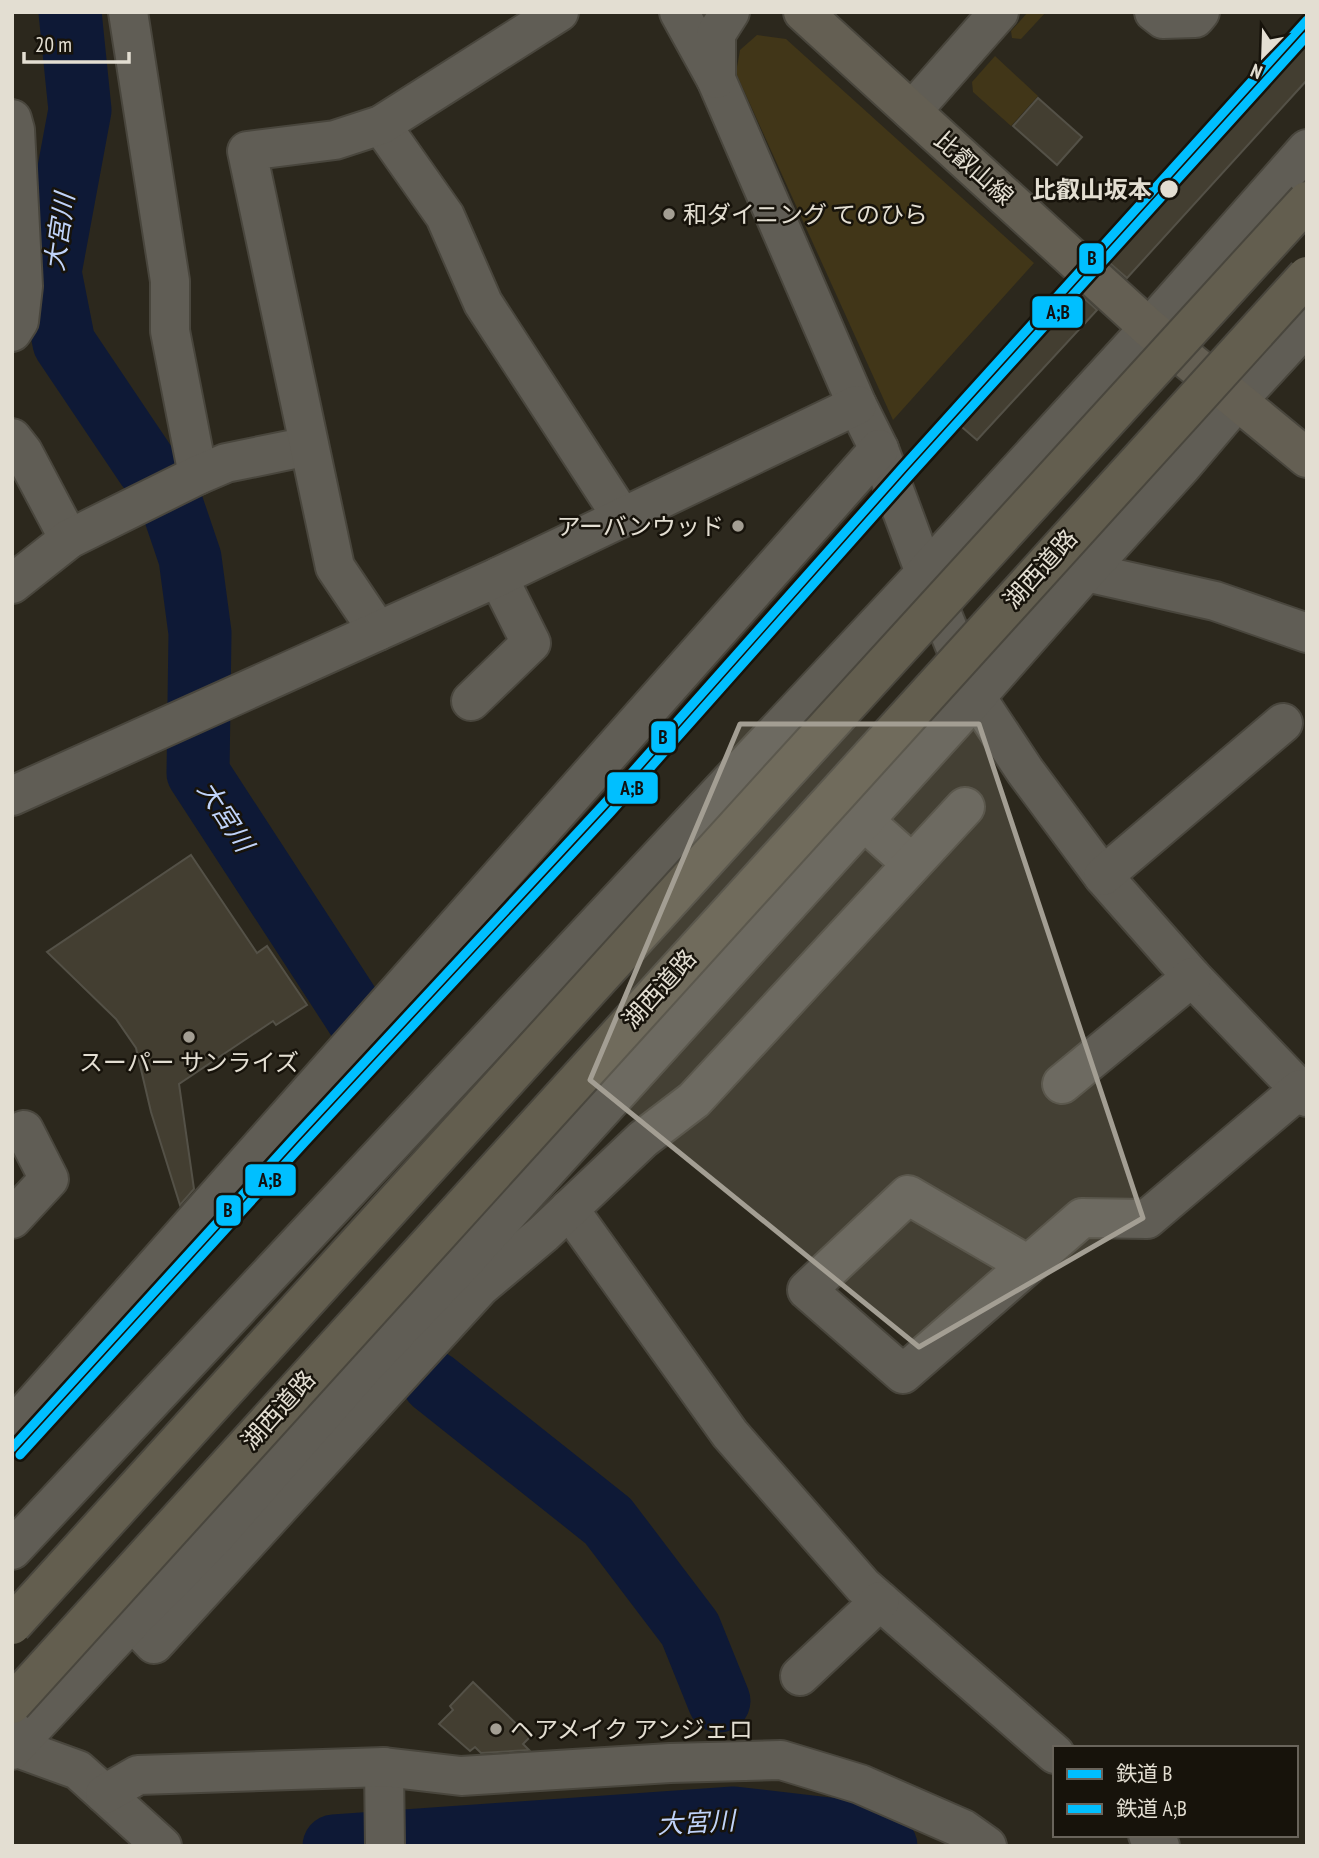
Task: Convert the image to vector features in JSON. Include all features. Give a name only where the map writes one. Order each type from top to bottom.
[{"type":"highway","name":"湖西道路","points":[[12,1625],[1307,201]]},
{"type":"highway","name":"湖西道路","points":[[12,1704],[1307,276]]},
{"type":"main road","name":"比叡山線","points":[[803,12],[1149,328],[1307,457]]},
{"type":"street","points":[[128,12],[170,281],[159,331],[198,475]]},
{"type":"street","points":[[378,631],[335,567],[247,151],[335,140],[381,125],[559,12]]},
{"type":"street","points":[[679,12],[716,79],[857,405],[879,449],[925,573],[976,697],[1025,771],[1103,876],[1192,977],[1303,1093],[1147,1219],[1082,1218],[1028,1265],[902,1374],[807,1290],[908,1195],[1028,1265]]},
{"type":"street","points":[[716,79],[716,34],[730,12]]},
{"type":"street","points":[[912,111],[999,12]]},
{"type":"street","points":[[1154,12],[1163,19],[1195,18],[1200,12]]},
{"type":"street","points":[[12,119],[15,130],[23,286],[19,321],[12,332]]},
{"type":"street","points":[[381,125],[445,216],[483,303],[622,517]]},
{"type":"street","points":[[12,1550],[925,573],[1149,328],[1307,149]]},
{"type":"street","points":[[162,1846],[78,1770],[13,1747],[132,1621],[374,1380],[470,1276],[863,820],[1307,325]]},
{"type":"street","points":[[12,796],[498,577],[857,405]]},
{"type":"street","points":[[12,438],[23,452],[69,540]]},
{"type":"street","points":[[12,584],[69,540],[198,475],[226,463],[309,446]]},
{"type":"street","points":[[12,1428],[879,449]]},
{"type":"street","points":[[1086,572],[1215,601],[1307,633]]},
{"type":"street","points":[[471,701],[531,643],[498,577]]},
{"type":"street","points":[[1103,876],[1283,723]]},
{"type":"street","points":[[470,1276],[543,1234],[643,1139],[694,1100],[965,807]]},
{"type":"street","points":[[863,820],[911,863]]},
{"type":"street","points":[[1062,1084],[1192,977]]},
{"type":"street","points":[[12,1219],[49,1179],[31,1131]]},
{"type":"street","points":[[569,1209],[730,1434],[863,1586],[1053,1752]]},
{"type":"street","points":[[800,1676],[880,1601]]},
{"type":"street","points":[[106,1795],[138,1775],[384,1768],[461,1776],[670,1763],[781,1760],[860,1784],[963,1829],[987,1846]]},
{"type":"street","points":[[384,1768],[385,1846]]},
{"type":"highlighted area","points":[[740,724],[979,724],[1143,1218],[919,1347],[590,1080]]},
{"type":"shaded area","points":[[1028,12],[1046,12],[1021,39],[1012,38],[1011,31]]},
{"type":"shaded area","points":[[757,35],[786,39],[1034,263],[893,420],[736,73],[740,50]]},
{"type":"shaded area","points":[[995,56],[1038,96],[1011,126],[973,92],[972,82]]},
{"type":"building","points":[[1307,37],[1307,80],[1127,278],[1104,258]]},
{"type":"building","points":[[1038,98],[1082,137],[1057,165],[1013,126]]},
{"type":"building","points":[[1075,290],[1097,310],[977,440],[956,422]]},
{"type":"building","name":"スーパー サンライズ","points":[[191,855],[257,953],[267,946],[307,1005],[276,1025],[273,1021],[179,1084],[194,1189],[180,1205],[151,1112],[136,1048],[116,1019],[47,952]]},
{"type":"building","points":[[473,1682],[530,1737],[523,1744],[529,1750],[481,1753],[475,1747],[470,1751],[439,1724],[453,1710],[450,1706]]},
{"type":"waterway","name":"大宮川","points":[[70,12],[80,110],[50,272],[64,343],[148,468]]},
{"type":"waterway","name":"大宮川","points":[[171,502],[190,558],[200,633],[198,773],[358,1019]]},
{"type":"waterway","name":"大宮川","points":[[433,1382],[608,1521],[690,1629],[719,1701]]},
{"type":"waterway","name":"大宮川","points":[[334,1846],[734,1818],[846,1831],[886,1846]]},
{"type":"rail line","name":"B","points":[[12,1448],[603,805],[903,467],[1307,20]]},
{"type":"rail line","name":"A;B","points":[[20,1455],[611,812],[911,474],[1307,36]]},
{"type":"place","name":"比叡山坂本","points":[[1169,189]]},
{"type":"place","name":"和ダイニング てのひら","points":[[669,214]]},
{"type":"place","name":"アーバンウッド","points":[[738,526]]},
{"type":"place","name":"スーパー サンライズ","points":[[189,1037]]},
{"type":"place","name":"ヘアメイク アンジェロ","points":[[496,1729]]}]
